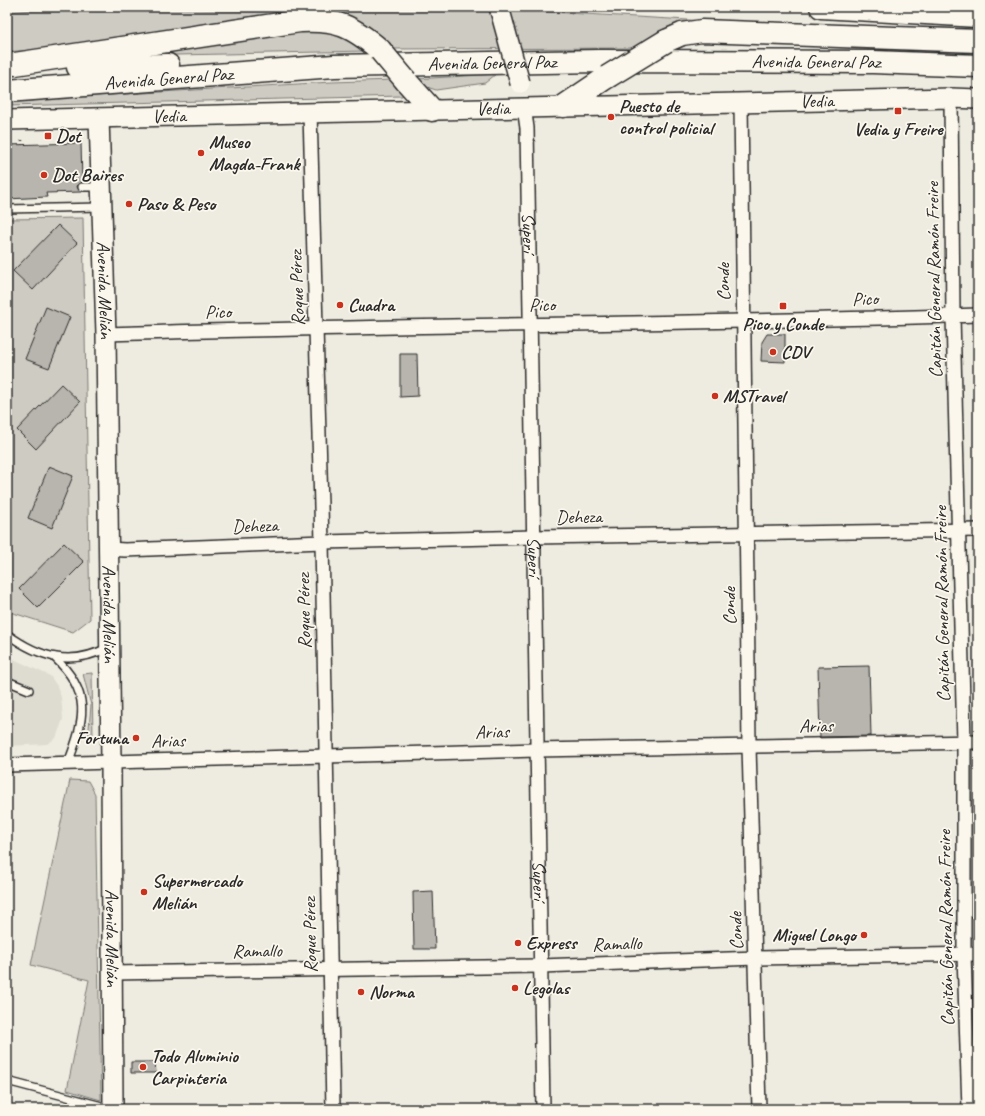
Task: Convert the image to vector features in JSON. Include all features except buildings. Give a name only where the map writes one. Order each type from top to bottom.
[{"type":"highway","points":[[821,7],[978,16]]},
{"type":"highway","points":[[11,64],[300,21],[321,20],[342,24],[361,34],[380,50],[406,82],[432,110]]},
{"type":"highway","points":[[564,106],[607,77],[666,41],[682,34],[702,31],[978,41]]},
{"type":"highway","name":"Avenida General Paz","points":[[7,91],[334,66],[599,61],[873,62],[978,66]]},
{"type":"highway","points":[[11,64],[51,67],[292,63],[334,66]]},
{"type":"highway","points":[[7,86],[64,86]]},
{"type":"street","name":"Superí","points":[[499,7],[520,83],[527,128],[543,1109]]},
{"type":"street","name":"Vedia","points":[[7,120],[564,106],[951,98],[978,99]]},
{"type":"street","name":"Capitán General Ramón Freire","points":[[951,98],[953,316],[964,742],[964,954],[969,1109]]},
{"type":"street","name":"Conde","points":[[741,103],[742,321],[747,534],[749,746],[759,1109]]},
{"type":"street","name":"Roque Pérez","points":[[310,113],[322,542],[333,1109]]},
{"type":"street","name":"Avenida Melián","points":[[99,118],[91,187],[101,207],[106,334],[113,973],[113,1109]]},
{"type":"street","name":"Pico","points":[[106,334],[978,315]]},
{"type":"street","name":"Deheza","points":[[109,549],[125,550],[322,542],[534,537],[978,530]]},
{"type":"street","name":"Arias","points":[[7,765],[536,750],[978,742]]},
{"type":"street","name":"Ramallo","points":[[113,973],[541,966],[756,958],[978,954]]},
{"type":"lane","points":[[7,209],[101,207]]},
{"type":"lane","points":[[7,644],[9,636],[30,648],[54,657],[71,659],[87,657],[109,647]]},
{"type":"lane","points":[[54,657],[68,670],[74,679],[81,702],[82,722],[68,763]]},
{"type":"lane","points":[[7,681],[29,690]]},
{"type":"lane","points":[[7,1081],[113,1109]]},
{"type":"path","points":[[22,140],[22,145]]},
{"type":"shaded area","points":[[77,7],[169,7],[246,11],[423,7],[516,10],[722,22],[639,48],[389,49],[358,21],[7,52],[7,12]]},
{"type":"shaded area","points":[[297,31],[336,32],[368,51],[129,56]]},
{"type":"shaded area","points":[[496,74],[485,83],[436,90],[427,87],[416,79]]},
{"type":"shaded area","points":[[393,80],[403,94],[402,96],[7,106],[7,101],[332,82]]},
{"type":"shaded area","points":[[83,218],[90,619],[73,632],[7,611],[7,219]]},
{"type":"shaded area","points":[[7,656],[50,676],[57,686],[61,697],[63,719],[56,738],[47,744],[7,746]]},
{"type":"shaded area","points":[[92,673],[93,740],[88,740],[91,705],[83,674]]},
{"type":"shaded area","points":[[70,780],[88,781],[95,794],[101,1100],[67,1090],[89,980],[31,965]]},
{"type":"shaded area","points":[[66,1103],[91,1109],[64,1109]]},
{"type":"place","name":"Vedia y Freire","points":[[898,111]]},
{"type":"place","name":"Puesto de control policial","points":[[611,117]]},
{"type":"place","name":"Dot","points":[[48,136]]},
{"type":"place","name":"Museo Magda-Frank","points":[[201,153]]},
{"type":"place","name":"Dot Baires","points":[[44,175]]},
{"type":"place","name":"Paso & Peso","points":[[129,204]]},
{"type":"place","name":"Cuadra","points":[[340,305]]},
{"type":"place","name":"Pico y Conde","points":[[783,306]]},
{"type":"place","name":"CDV","points":[[773,352]]},
{"type":"place","name":"MSTravel","points":[[715,396]]},
{"type":"place","name":"Fortuna","points":[[136,738]]},
{"type":"place","name":"Supermercado Melián","points":[[144,892]]},
{"type":"place","name":"Miguel Longo","points":[[864,935]]},
{"type":"place","name":"Express","points":[[518,943]]},
{"type":"place","name":"Legolas","points":[[515,988]]},
{"type":"place","name":"Norma","points":[[361,992]]},
{"type":"place","name":"Todo Aluminio Carpinteria","points":[[143,1067]]}]
